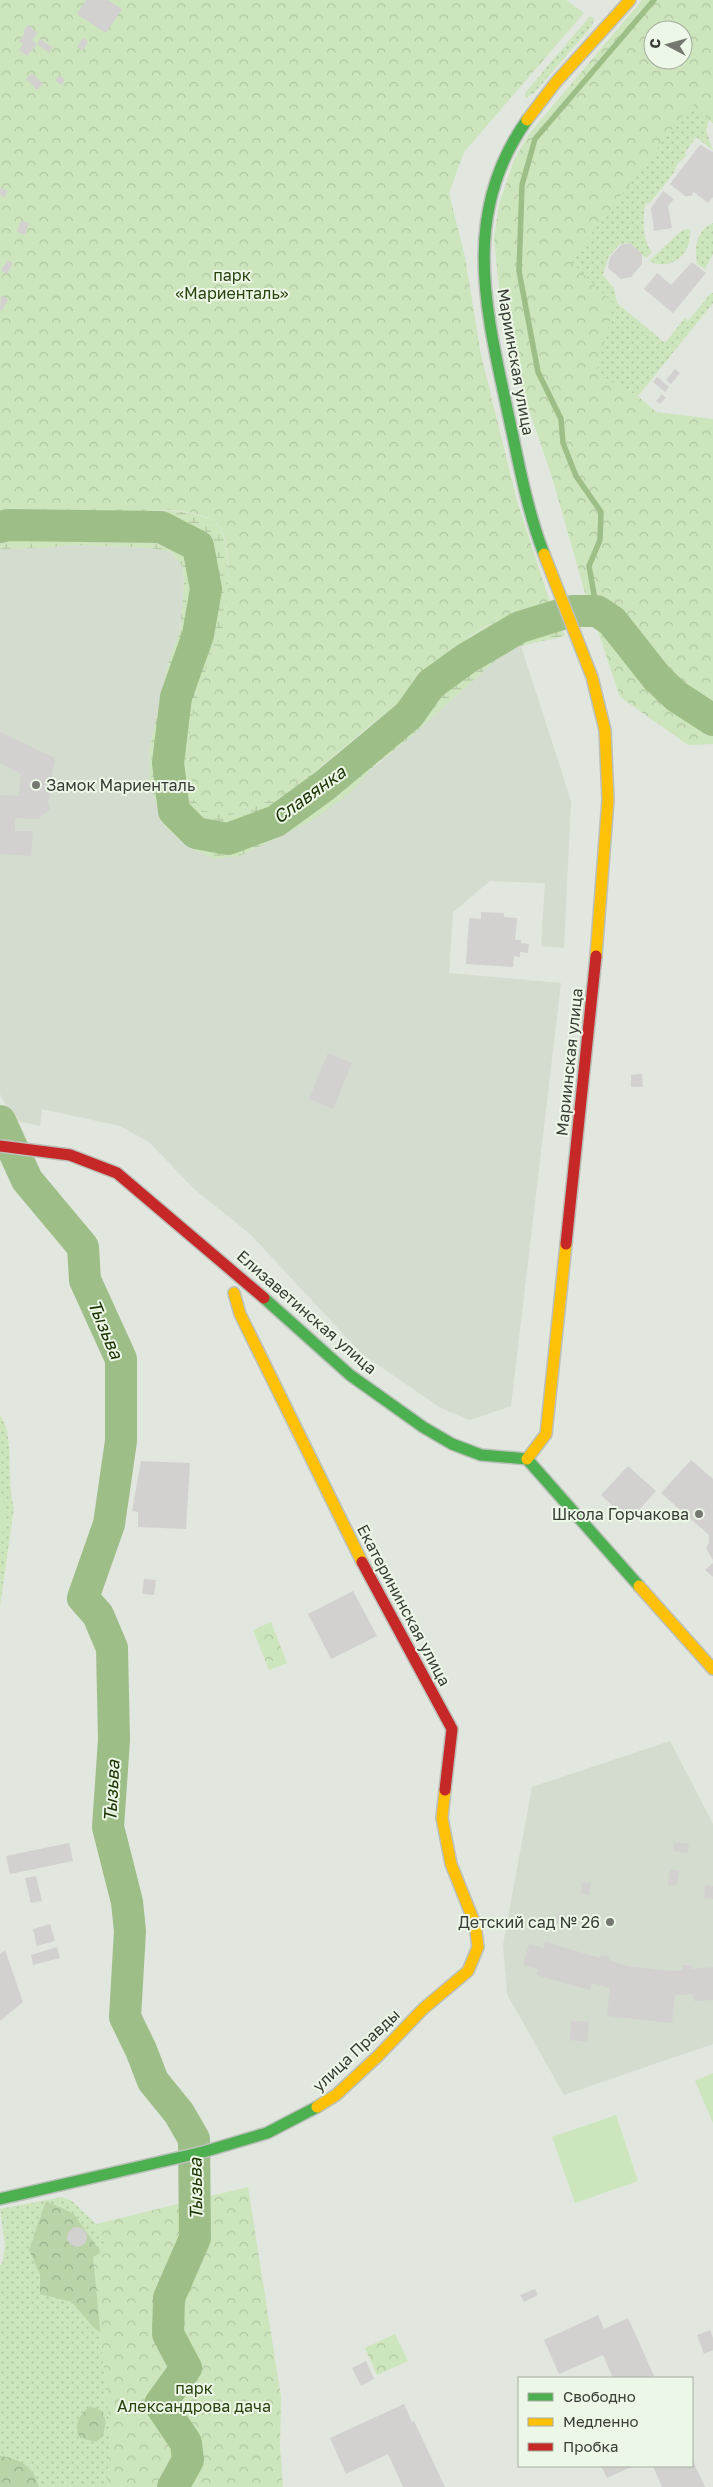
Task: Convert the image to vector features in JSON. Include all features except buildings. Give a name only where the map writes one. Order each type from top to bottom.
[{"type":"street","name":"Мариинская улица","points":[[527,1459],[546,1434],[594,977],[608,804],[607,733],[600,698],[588,663],[543,552],[526,503],[493,345],[484,271],[485,226],[497,174],[518,134],[552,88],[630,0]]},
{"type":"street","name":"Елизаветинская улица","points":[[0,1146],[70,1155],[117,1173],[147,1195],[226,1262],[350,1375],[423,1427],[452,1444],[481,1454],[527,1459]]},
{"type":"street","name":"Екатерининская улица","points":[[234,1293],[240,1314],[364,1566],[452,1729],[442,1818],[451,1864],[475,1924],[478,1947]]},
{"type":"street","points":[[527,1459],[713,1669]]},
{"type":"street","name":"улица Правды","points":[[0,2199],[203,2152],[267,2133],[305,2115],[336,2095],[378,2056],[423,2009],[468,1971],[478,1947]]},
{"type":"shaded area","points":[[72,545],[150,548],[171,552],[183,567],[184,584],[180,631],[170,657],[149,751],[149,783],[164,826],[368,772],[406,741],[508,649],[521,646],[571,801],[564,948],[541,946],[545,883],[490,881],[453,912],[449,973],[561,983],[511,1406],[470,1420],[441,1408],[362,1354],[249,1233],[193,1188],[149,1142],[120,1126],[42,1109],[40,1126],[13,1120],[0,1094],[0,549]]},
{"type":"shaded area","name":"Детский сад № 26","points":[[670,1741],[713,1824],[713,2044],[564,2095],[507,1994],[503,1945],[532,1787]]},
{"type":"green space","name":"парк «Мариенталь»","points":[[0,0],[566,0],[584,13],[464,152],[449,193],[465,257],[481,355],[517,501],[550,602],[503,618],[476,632],[461,644],[415,692],[369,726],[318,769],[287,791],[253,808],[235,814],[223,815],[201,810],[189,790],[187,774],[188,745],[197,698],[205,672],[220,639],[226,610],[227,548],[224,535],[219,526],[203,516],[177,510],[149,510],[94,515],[36,510],[0,512]]},
{"type":"green space","points":[[642,0],[713,0],[713,123],[709,120],[706,131],[713,150],[696,137],[685,153],[687,155],[677,164],[675,171],[651,202],[645,204],[645,235],[652,252],[646,258],[630,243],[620,244],[609,256],[603,275],[614,288],[617,303],[665,343],[685,318],[688,321],[713,293],[713,303],[638,396],[595,374],[614,304],[494,239]]},
{"type":"green space","points":[[642,0],[713,0],[713,123],[692,104],[570,261],[614,304],[596,374],[638,396],[656,412],[713,419],[713,744],[688,745],[620,697],[585,593],[552,477],[525,399],[501,309],[494,238],[499,204],[514,160],[529,134]]},
{"type":"green space","points":[[590,16],[594,18],[592,26],[534,93],[525,98],[525,93]]},
{"type":"green space","points":[[713,223],[713,254],[705,269],[697,264],[696,245],[703,230]]},
{"type":"green space","points":[[690,229],[688,246],[679,258],[666,264],[649,261],[682,230]]},
{"type":"green space","points":[[47,510],[92,515],[174,511],[204,517],[214,522],[220,528],[224,538],[228,565],[226,612],[221,636],[207,670],[198,701],[190,735],[187,769],[191,793],[225,814],[234,815],[260,805],[292,787],[323,766],[424,683],[453,652],[477,632],[503,617],[550,602],[565,636],[508,649],[406,741],[375,765],[350,793],[311,821],[240,856],[214,859],[190,848],[164,826],[149,783],[149,751],[170,657],[180,631],[184,584],[183,567],[171,552],[150,548],[72,545],[0,549],[0,512]]},
{"type":"green space","points":[[0,1415],[5,1423],[9,1446],[14,1508],[0,1606]]},
{"type":"green space","points":[[0,1489],[6,1512],[0,1549]]},
{"type":"green space","points":[[271,1622],[287,1663],[269,1670],[253,1630]]},
{"type":"green space","points":[[713,2073],[713,2123],[695,2081]]},
{"type":"green space","points":[[616,2115],[638,2181],[575,2203],[552,2137]]},
{"type":"green space","name":"парк Александрова дача","points":[[248,2187],[281,2397],[280,2447],[283,2487],[107,2487],[111,2440],[93,2257],[103,2251],[106,2240],[96,2229],[96,2224]]},
{"type":"green space","points":[[62,2197],[72,2201],[96,2224],[96,2228],[106,2240],[103,2251],[93,2258],[111,2440],[107,2487],[0,2487],[0,2265],[2,2264],[5,2246],[0,2209]]},
{"type":"green space","points":[[46,2201],[73,2213],[111,2266],[117,2345],[93,2327],[72,2302],[40,2294],[40,2274],[29,2250]]},
{"type":"green space","points":[[395,2334],[408,2361],[377,2375],[365,2348]]},
{"type":"green space","points":[[90,2406],[102,2411],[106,2422],[103,2436],[96,2442],[80,2438],[77,2429],[78,2420]]},
{"type":"green space","points":[[0,2456],[19,2461],[25,2465],[37,2480],[39,2487],[0,2487]]},
{"type":"waterway","points":[[597,611],[589,566],[600,540],[601,512],[576,476],[563,443],[561,419],[538,372],[519,271],[522,185],[535,139],[654,0]]},
{"type":"waterway","name":"Славянка","points":[[0,527],[8,525],[161,527],[198,546],[206,589],[198,635],[176,697],[168,763],[174,811],[196,833],[228,839],[276,821],[324,786],[409,715],[431,684],[467,658],[520,627],[572,611],[597,611],[612,621],[657,678],[676,696],[713,720]]},
{"type":"waterway","name":"Тызьва","points":[[0,1121],[27,1180],[83,1247],[85,1280],[121,1359],[121,1441],[109,1524],[83,1598],[98,1615],[112,1648],[114,1740],[108,1827],[127,1902],[130,1931],[125,2017],[153,2081],[179,2113],[194,2139],[195,2238],[169,2298],[168,2334],[186,2368],[160,2404],[186,2443],[188,2460],[173,2487]]},
{"type":"traffic: fast","points":[[527,120],[506,156],[492,192],[486,229],[484,266],[493,341],[528,504],[544,554]]},
{"type":"traffic: fast","points":[[264,1298],[350,1375],[423,1427],[452,1444],[481,1455],[527,1459],[639,1586]]},
{"type":"traffic: fast","points":[[0,2199],[203,2152],[267,2133],[317,2107]]},
{"type":"traffic: slow","points":[[527,120],[556,82],[630,0]]},
{"type":"traffic: slow","points":[[544,554],[592,677],[605,730],[608,800],[596,956]]},
{"type":"traffic: slow","points":[[527,1459],[546,1434],[566,1244]]},
{"type":"traffic: slow","points":[[234,1293],[240,1314],[362,1562]]},
{"type":"traffic: slow","points":[[639,1586],[713,1669]]},
{"type":"traffic: slow","points":[[317,2107],[336,2095],[378,2056],[423,2009],[468,1971],[478,1947],[475,1924],[451,1864],[442,1818],[445,1790]]},
{"type":"traffic: jam","points":[[566,1244],[596,956]]},
{"type":"traffic: jam","points":[[0,1146],[70,1155],[117,1173],[264,1298]]},
{"type":"traffic: jam","points":[[362,1562],[452,1729],[445,1790]]},
{"type":"place","name":"Замок Мариенталь","points":[[36,785]]},
{"type":"place","name":"Школа Горчакова","points":[[699,1514]]},
{"type":"place","name":"Детский сад № 26","points":[[610,1922]]}]
